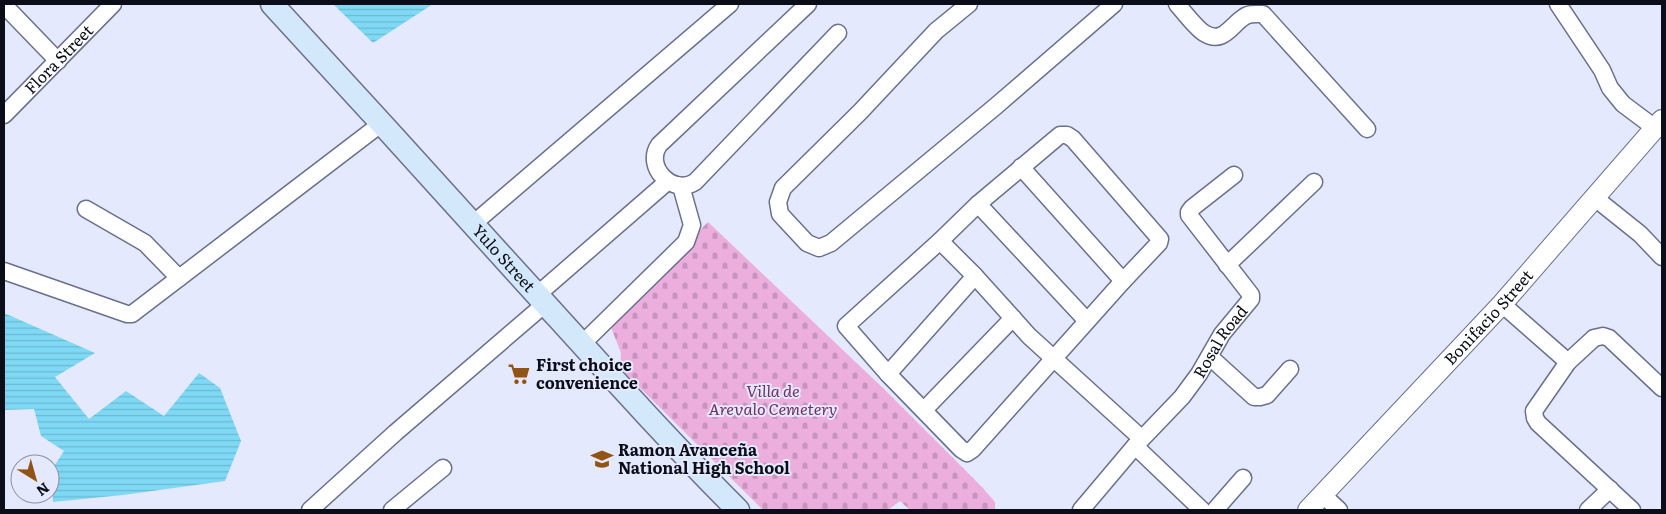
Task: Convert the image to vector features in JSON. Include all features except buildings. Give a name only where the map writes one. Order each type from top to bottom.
[{"type":"main road","name":"Yulo Street","points":[[272,4],[541,299],[580,345],[738,510]]},
{"type":"street","name":"Flora Street","points":[[4,115],[113,4]]},
{"type":"street","points":[[473,224],[730,4]]},
{"type":"street","points":[[580,345],[686,242],[692,225],[674,184],[656,167],[654,160],[659,145],[808,4]]},
{"type":"street","points":[[969,4],[936,31],[860,112],[783,188],[778,202],[780,214],[807,243],[819,248],[831,242],[996,106],[1114,4]]},
{"type":"street","points":[[1177,4],[1204,33],[1215,37],[1226,34],[1244,16],[1254,13],[1263,14],[1367,129]]},
{"type":"street","points":[[1558,4],[1602,70],[1610,88],[1623,104],[1659,124]]},
{"type":"street","points":[[4,5],[58,61]]},
{"type":"street","points":[[310,510],[541,299],[674,184],[690,186],[695,182],[838,33]]},
{"type":"street","points":[[4,271],[127,314],[137,311],[382,123]]},
{"type":"street","name":"Bonifacio Street","points":[[1308,510],[1502,304],[1659,124]]},
{"type":"street","points":[[1060,134],[1067,135],[1073,139],[1160,239],[1159,243],[973,449],[967,453],[888,374],[846,326],[978,204],[1060,134]]},
{"type":"street","points":[[1021,167],[1123,281]]},
{"type":"street","name":"Rosal Road","points":[[1081,510],[1138,442],[1165,417],[1182,397],[1210,356],[1222,334],[1251,299],[1251,295],[1189,215],[1192,208],[1234,174]]},
{"type":"street","points":[[1227,265],[1314,182]]},
{"type":"street","points":[[1595,198],[1640,234],[1662,257]]},
{"type":"street","points":[[978,204],[1087,321]]},
{"type":"street","points":[[86,209],[145,243],[180,278]]},
{"type":"street","points":[[940,241],[975,276],[1029,336],[1054,358],[1138,442],[1202,510]]},
{"type":"street","points":[[888,374],[975,276]]},
{"type":"street","points":[[1502,304],[1568,362]]},
{"type":"street","points":[[924,410],[1013,318]]},
{"type":"street","points":[[1632,510],[1538,423],[1534,411],[1568,362],[1594,338],[1603,336],[1609,338],[1662,388]]},
{"type":"street","points":[[1210,356],[1254,397],[1267,395],[1290,369]]},
{"type":"street","points":[[397,509],[443,468]]},
{"type":"street","points":[[1215,510],[1243,478]]},
{"type":"street","points":[[1588,510],[1610,489]]},
{"type":"street","points":[[1323,495],[1339,510]]},
{"type":"green space","name":"Villa de Arevalo Cemetery","points":[[708,222],[884,389],[981,486],[995,502],[995,510],[910,510],[900,501],[888,510],[763,510],[620,368],[621,353],[609,322]]},
{"type":"water","points":[[333,4],[433,4],[373,43]]},
{"type":"water","points":[[4,313],[95,353],[55,377],[89,419],[126,391],[164,416],[199,373],[220,388],[241,441],[225,481],[60,501],[60,457],[64,451],[41,436],[34,409],[4,410]]},
{"type":"place","name":"First choice convenience","points":[[519,374]]},
{"type":"place","name":"Ramon Avanceña National High School","points":[[602,459]]}]
